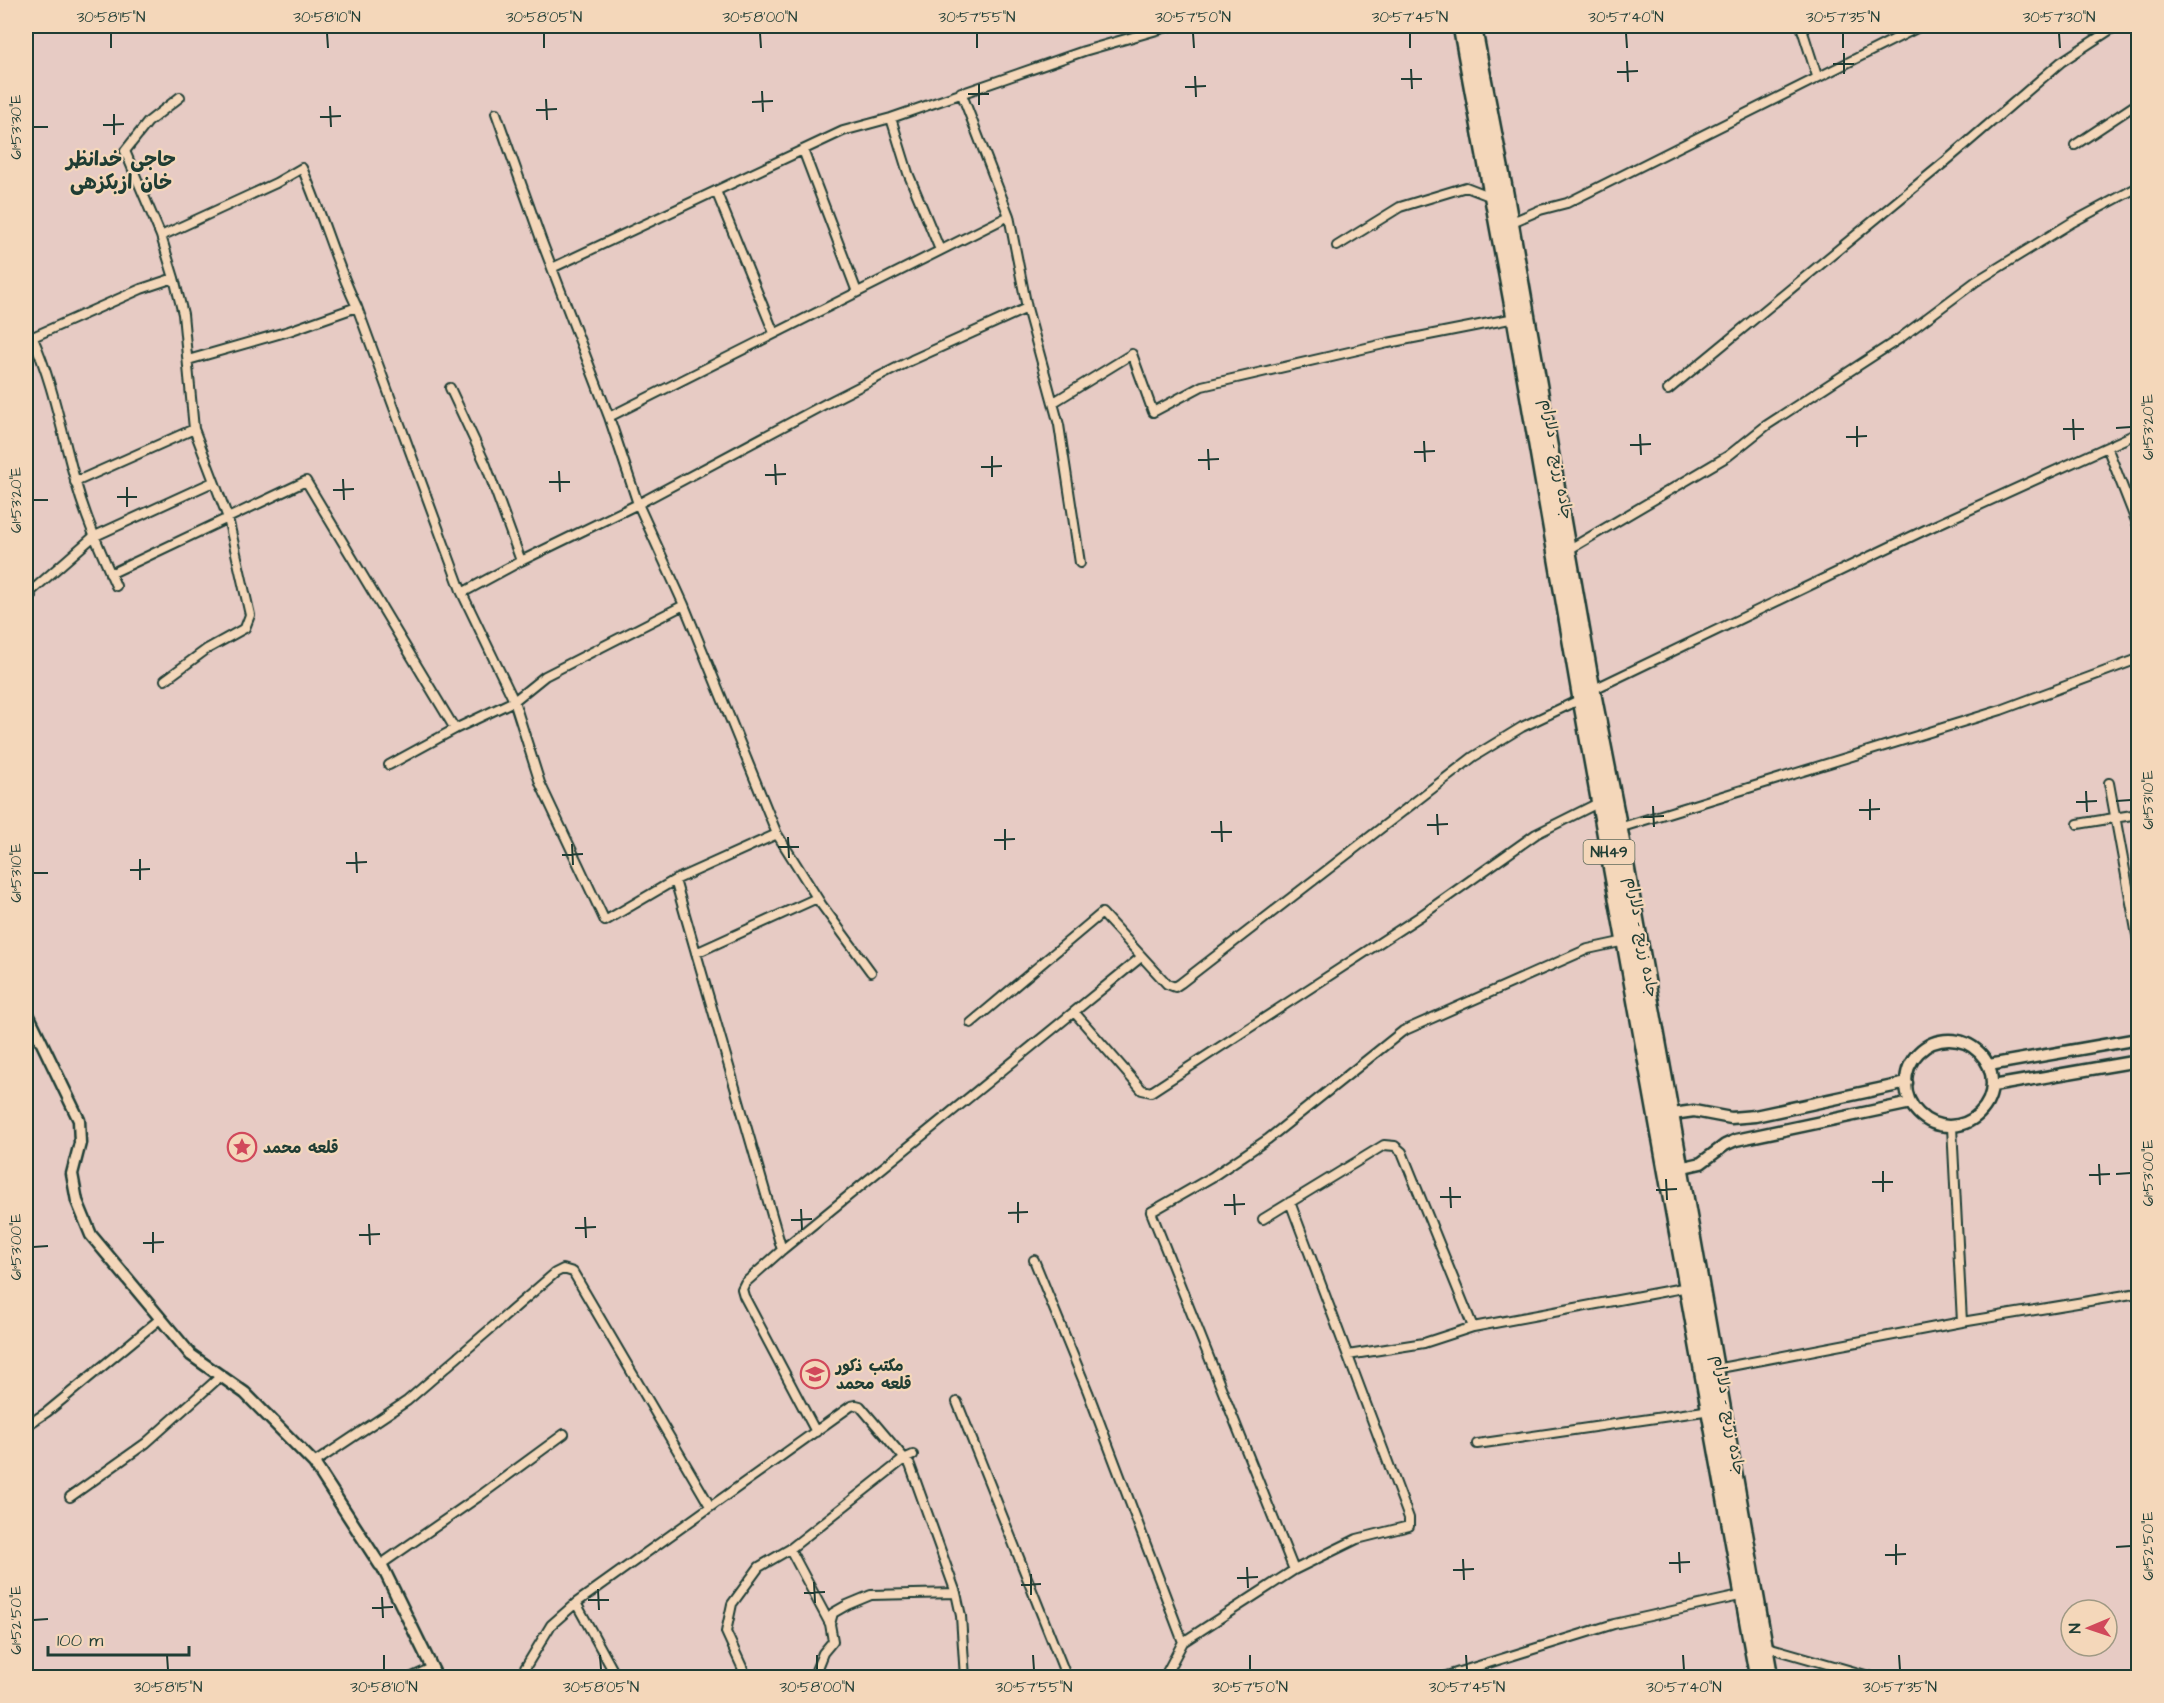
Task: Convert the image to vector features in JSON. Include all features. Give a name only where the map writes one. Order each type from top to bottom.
[{"type":"highway","name":"جاده زرنج - دلارام","points":[[1461,26],[1499,195],[1510,223],[1568,550],[1586,694]]},
{"type":"highway","name":"جاده زرنج - دلارام","points":[[1473,26],[1515,318],[1606,799],[1625,941],[1664,1115]]},
{"type":"highway","name":"جاده زرنج - دلارام","points":[[1606,799],[1619,828],[1673,1170],[1688,1287],[1749,1594],[1770,1677]]},
{"type":"highway","name":"جاده زرنج - دلارام","points":[[1673,1170],[1715,1369],[1749,1594],[1758,1677]]},
{"type":"street","points":[[552,268],[843,130],[891,118],[1084,51],[1171,26]]},
{"type":"street","points":[[1801,26],[1817,76]]},
{"type":"street","points":[[1510,223],[1540,210],[1567,203],[1920,26]]},
{"type":"street","points":[[1668,390],[1946,161],[2061,62],[2116,26]]},
{"type":"street","points":[[961,92],[1009,216],[1027,308],[1059,424],[1080,563]]},
{"type":"street","points":[[165,681],[207,649],[245,628],[250,615],[228,518],[194,429],[183,314],[174,278],[161,236],[125,151],[148,122],[180,97]]},
{"type":"street","points":[[2075,145],[2139,103]]},
{"type":"street","points":[[496,113],[609,417],[638,504],[684,605],[777,834],[817,898],[871,972]]},
{"type":"street","points":[[891,118],[908,173],[940,250]]},
{"type":"street","points":[[803,150],[857,292]]},
{"type":"street","points":[[161,236],[276,183],[302,168],[357,307],[462,593],[514,701],[540,783],[605,921],[675,880],[777,834]]},
{"type":"street","points":[[1568,550],[1728,456],[1767,424],[1899,339],[1975,282],[2071,223],[2139,187]]},
{"type":"street","points":[[1337,246],[1400,207],[1466,188],[1499,195]]},
{"type":"street","points":[[716,190],[774,333]]},
{"type":"street","points":[[609,417],[1009,216]]},
{"type":"street","points":[[116,586],[93,537],[75,482],[43,360],[29,338],[141,289],[174,278]]},
{"type":"street","points":[[188,360],[289,331],[357,307]]},
{"type":"street","points":[[462,593],[520,561],[638,504],[838,397],[912,360],[1027,308]]},
{"type":"street","points":[[1054,402],[1132,354],[1153,412],[1202,386],[1388,343],[1515,318]]},
{"type":"street","points":[[450,388],[486,465],[520,561]]},
{"type":"street","points":[[75,482],[194,429]]},
{"type":"street","points":[[971,1023],[1102,913],[1140,958],[1167,984],[1175,987],[1473,758],[1522,727],[1925,530],[2139,433]]},
{"type":"street","points":[[2107,447],[2138,521]]},
{"type":"street","points":[[110,574],[306,480],[455,729]]},
{"type":"street","points":[[26,602],[31,596],[28,594],[93,537],[213,482]]},
{"type":"street","points":[[389,765],[455,729],[514,701],[544,676],[684,605]]},
{"type":"street","points":[[1619,828],[2001,710],[2139,659]]},
{"type":"street","points":[[2109,783],[2139,941]]},
{"type":"street","points":[[1075,1013],[1142,1090],[1151,1092],[1419,917],[1536,834],[1606,799]]},
{"type":"street","points":[[2078,824],[2139,814]]},
{"type":"street","points":[[675,880],[782,1250]]},
{"type":"street","points":[[696,953],[817,898]]},
{"type":"street","points":[[1294,1570],[1151,1212],[1212,1177],[1268,1139],[1403,1031],[1588,949],[1625,941]]},
{"type":"street","points":[[816,1432],[742,1289],[745,1283],[782,1250],[1140,958]]},
{"type":"street","points":[[26,1010],[79,1120],[80,1143],[72,1174],[77,1201],[91,1235],[191,1355],[245,1393],[314,1463],[382,1566],[434,1673],[410,1677]]},
{"type":"street","points":[[1989,1065],[2139,1039]]},
{"type":"street","points":[[1957,1040],[1977,1049],[1989,1065],[1993,1086],[1986,1106],[1972,1121],[1952,1127],[1931,1123],[1914,1110],[1906,1091],[1907,1070],[1918,1052],[1936,1041],[1957,1040]]},
{"type":"street","points":[[1993,1086],[2139,1061]]},
{"type":"street","points":[[1664,1115],[1694,1111],[1731,1118],[1755,1116],[1907,1083]]},
{"type":"street","points":[[1673,1170],[1701,1163],[1725,1144],[1736,1140],[1911,1103]]},
{"type":"street","points":[[1952,1127],[1962,1322]]},
{"type":"street","points":[[1263,1219],[1384,1145],[1395,1146],[1402,1152],[1473,1327]]},
{"type":"street","points":[[1160,1677],[1166,1674],[1183,1642],[1294,1570],[1357,1539],[1409,1526],[1409,1518],[1290,1202]]},
{"type":"street","points":[[1034,1260],[1088,1392],[1183,1642]]},
{"type":"street","points":[[314,1463],[407,1401],[555,1273],[563,1269],[573,1272],[710,1506]]},
{"type":"street","points":[[1347,1355],[1424,1343],[1473,1327],[1688,1287]]},
{"type":"street","points":[[1715,1369],[1962,1322],[2139,1293]]},
{"type":"street","points":[[26,1426],[47,1412],[161,1318]]},
{"type":"street","points":[[70,1497],[146,1443],[220,1376]]},
{"type":"street","points":[[957,1402],[1067,1677]]},
{"type":"street","points":[[519,1677],[551,1625],[576,1603],[851,1406],[856,1405],[860,1406],[910,1465],[956,1593],[965,1677]]},
{"type":"street","points":[[1477,1444],[1711,1410]]},
{"type":"street","points":[[380,1565],[481,1496],[564,1434]]},
{"type":"street","points":[[747,1677],[726,1632],[732,1604],[759,1568],[790,1549],[904,1459],[913,1455]]},
{"type":"street","points":[[790,1549],[830,1624],[833,1641],[823,1653],[813,1677]]},
{"type":"street","points":[[830,1624],[833,1613],[871,1595],[956,1593]]},
{"type":"street","points":[[1440,1677],[1614,1624],[1749,1594]]},
{"type":"street","points":[[576,1603],[617,1677]]},
{"type":"street","points":[[1764,1646],[1876,1677]]},
{"type":"place","name":"قلعه محمد","points":[[242,1147]]},
{"type":"place","name":"مکتب ذکور قلعه محمد","points":[[815,1374]]},
{"type":"district","name":"حاجی خدانظر خان ازبکزهی","points":[[121,170]]}]
